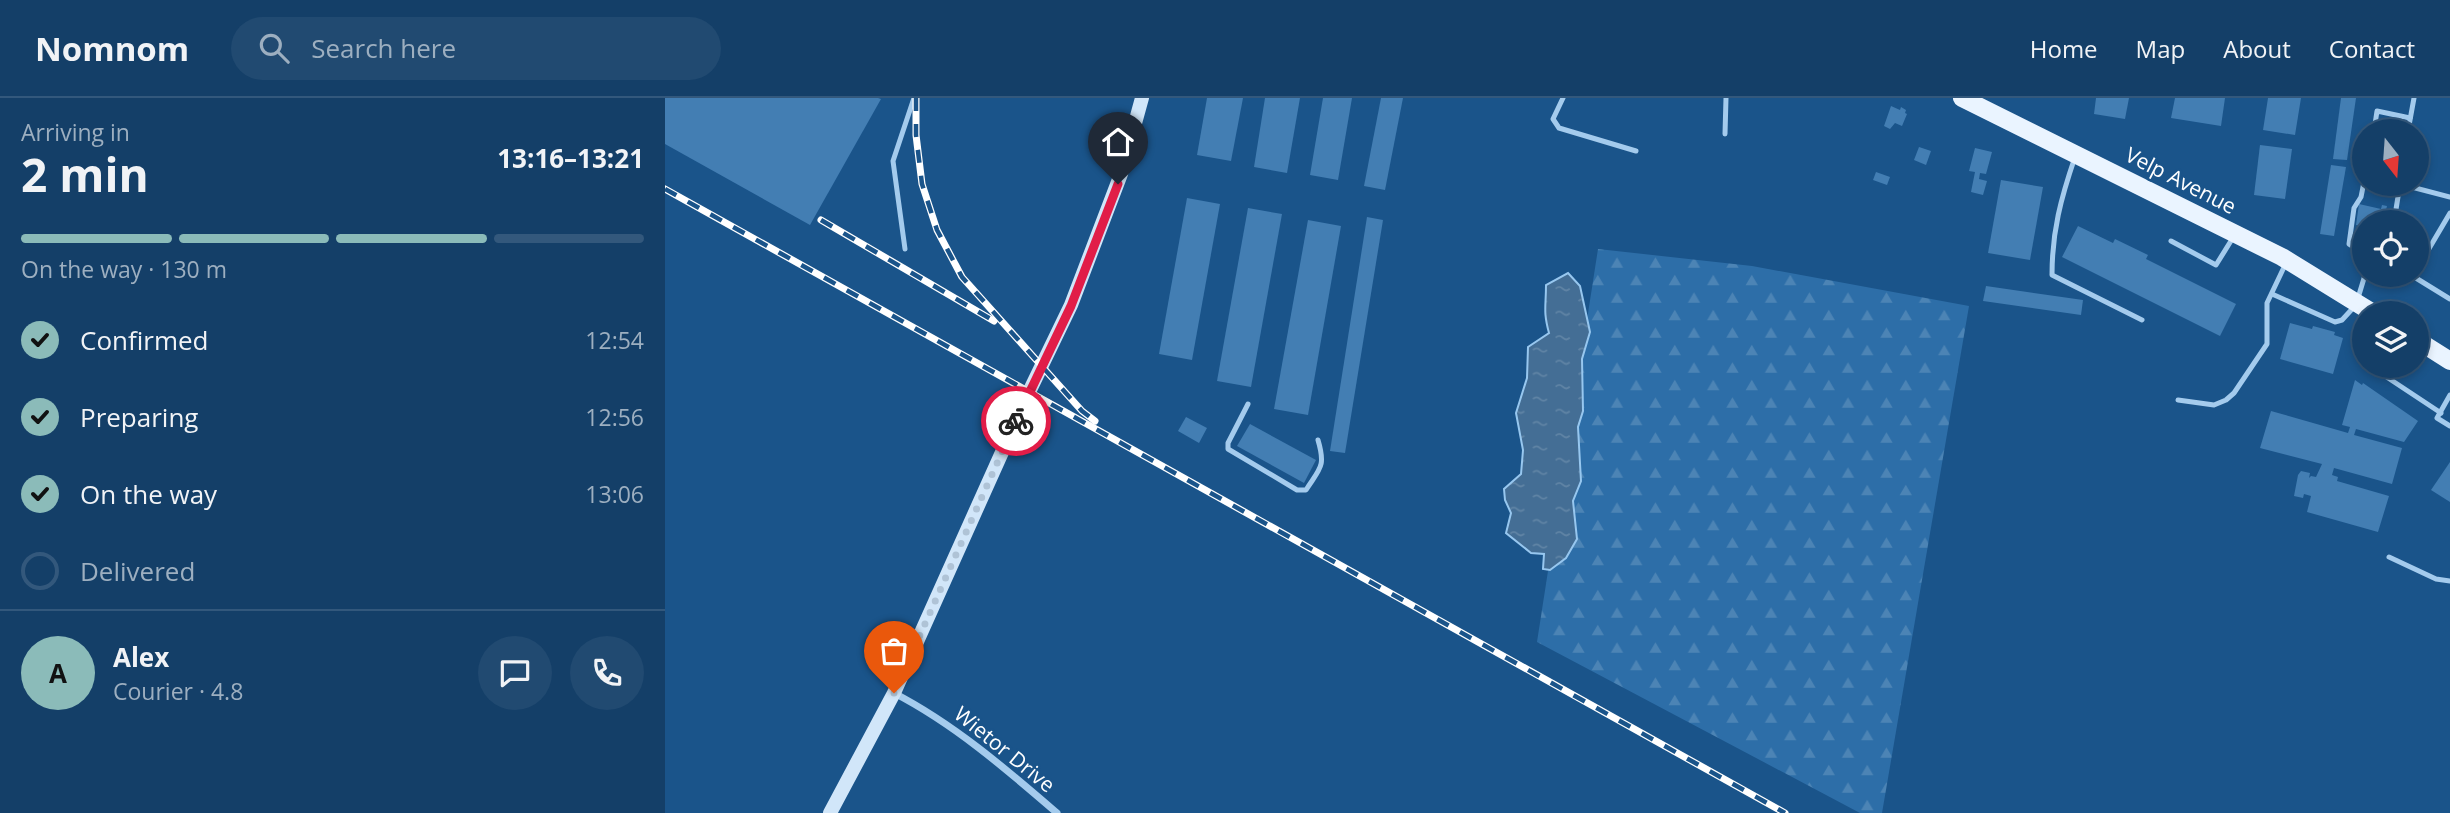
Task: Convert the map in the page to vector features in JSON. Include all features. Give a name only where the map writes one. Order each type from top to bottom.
[{"type":"main road","name":"Velp Avenue","points":[[1962,98],[1988,104],[2076,154],[2288,260],[2354,301]]},
{"type":"main road","points":[[2429,348],[2450,361]]},
{"type":"street","points":[[830,813],[894,693],[1024,403],[1071,306],[1122,174],[1142,98]]},
{"type":"street","name":"Wietor Drive","points":[[894,693],[955,730],[1057,813]]},
{"type":"lane","points":[[905,249],[893,161],[914,98]]},
{"type":"lane","points":[[1563,98],[1553,119],[1559,128],[1636,150]]},
{"type":"lane","points":[[1725,134],[1726,98]]},
{"type":"lane","points":[[2376,119],[2377,111],[2410,118],[2414,98]]},
{"type":"lane","points":[[2076,154],[2058,207],[2052,249],[2052,275],[2142,320]]},
{"type":"lane","points":[[2429,192],[2450,197]]},
{"type":"lane","points":[[2429,249],[2450,213]]},
{"type":"lane","points":[[2352,222],[2349,244],[2352,246]]},
{"type":"lane","points":[[2171,241],[2216,265],[2236,233]]},
{"type":"lane","points":[[2178,400],[2214,405],[2234,393],[2267,344],[2267,303],[2288,260]]},
{"type":"lane","points":[[2429,286],[2450,299]]},
{"type":"lane","points":[[2271,294],[2335,322],[2342,320],[2352,309]]},
{"type":"lane","points":[[2389,378],[2441,412]]},
{"type":"lane","points":[[2450,396],[2437,418],[2450,426]]},
{"type":"lane","points":[[1248,404],[1228,443],[1228,449],[1297,490],[1306,490],[1322,464],[1318,440]]},
{"type":"lane","points":[[2389,557],[2436,579],[2450,581]]},
{"type":"green space","points":[[1598,249],[1752,266],[1969,306],[1882,813],[1860,813],[1537,642]]},
{"type":"water","points":[[1568,273],[1580,286],[1590,332],[1582,359],[1583,411],[1578,427],[1581,481],[1573,501],[1577,539],[1566,558],[1550,570],[1543,569],[1544,554],[1531,553],[1506,533],[1511,513],[1505,500],[1504,489],[1521,474],[1523,450],[1516,413],[1527,378],[1528,347],[1549,333],[1545,314],[1546,285]]},
{"type":"building","points":[[665,98],[881,99],[810,225],[665,144]]},
{"type":"building","points":[[1207,98],[1243,98],[1231,161],[1197,155]]},
{"type":"building","points":[[1265,98],[1300,98],[1287,173],[1254,167]]},
{"type":"building","points":[[1323,98],[1352,98],[1338,180],[1310,175]]},
{"type":"building","points":[[1381,98],[1403,98],[1385,190],[1364,186]]},
{"type":"building","points":[[2096,98],[2129,98],[2125,119],[2094,114]]},
{"type":"building","points":[[2175,98],[2225,98],[2221,126],[2171,118]]},
{"type":"building","points":[[2268,98],[2301,98],[2295,135],[2263,130]]},
{"type":"building","points":[[2341,98],[2356,98],[2347,160],[2333,159]]},
{"type":"building","points":[[1891,106],[1900,110],[1901,107],[1907,114],[1902,126],[1895,123],[1890,129],[1884,126]]},
{"type":"building","points":[[2260,145],[2292,149],[2285,199],[2254,195]]},
{"type":"building","points":[[1919,147],[1931,151],[1926,165],[1914,160]]},
{"type":"building","points":[[1975,148],[1992,152],[1986,174],[1980,173],[1979,179],[1987,181],[1983,195],[1971,192],[1975,172],[1969,171]]},
{"type":"building","points":[[2331,165],[2346,167],[2334,236],[2320,234]]},
{"type":"building","points":[[1876,172],[1890,177],[1887,185],[1873,180]]},
{"type":"building","points":[[2001,180],[2043,187],[2030,260],[1988,253]]},
{"type":"building","points":[[1187,198],[1220,204],[1192,360],[1159,354]]},
{"type":"building","points":[[2359,204],[2381,209],[2382,205],[2387,206],[2386,210],[2358,210]]},
{"type":"building","points":[[1248,208],[1282,214],[1251,387],[1217,381]]},
{"type":"building","points":[[1367,217],[1383,220],[1345,453],[1330,451]]},
{"type":"building","points":[[1308,220],[1341,226],[1308,415],[1274,409]]},
{"type":"building","points":[[2078,226],[2113,243],[2115,239],[2148,255],[2146,259],[2236,304],[2220,336],[2062,257]]},
{"type":"building","points":[[1986,286],[2083,300],[2081,315],[1983,301]]},
{"type":"building","points":[[2290,323],[2335,332],[2334,335],[2343,338],[2333,374],[2280,359]]},
{"type":"building","points":[[2355,380],[2418,421],[2404,442],[2356,429],[2354,435],[2402,448],[2392,484],[2334,468],[2332,475],[2338,477],[2337,481],[2389,496],[2378,532],[2307,512],[2311,496],[2294,496],[2298,475],[2301,471],[2310,473],[2309,478],[2316,477],[2322,464],[2260,448],[2271,411],[2348,433],[2350,427],[2342,425]]},
{"type":"building","points":[[1186,417],[1207,428],[1199,443],[1178,431]]},
{"type":"building","points":[[1250,424],[1316,460],[1304,483],[1237,446]]},
{"type":"building","points":[[2450,462],[2450,502],[2431,490]]},
{"type":"railway","points":[[916,98],[916,135],[922,184],[937,230],[962,277],[1082,411],[1095,421]]},
{"type":"railway","points":[[665,189],[1785,813]]},
{"type":"railway","points":[[821,220],[994,321]]},
{"type":"way so far","points":[[894,693],[1016,421]]},
{"type":"route","points":[[1016,421],[1071,306],[1118,184]]}]
